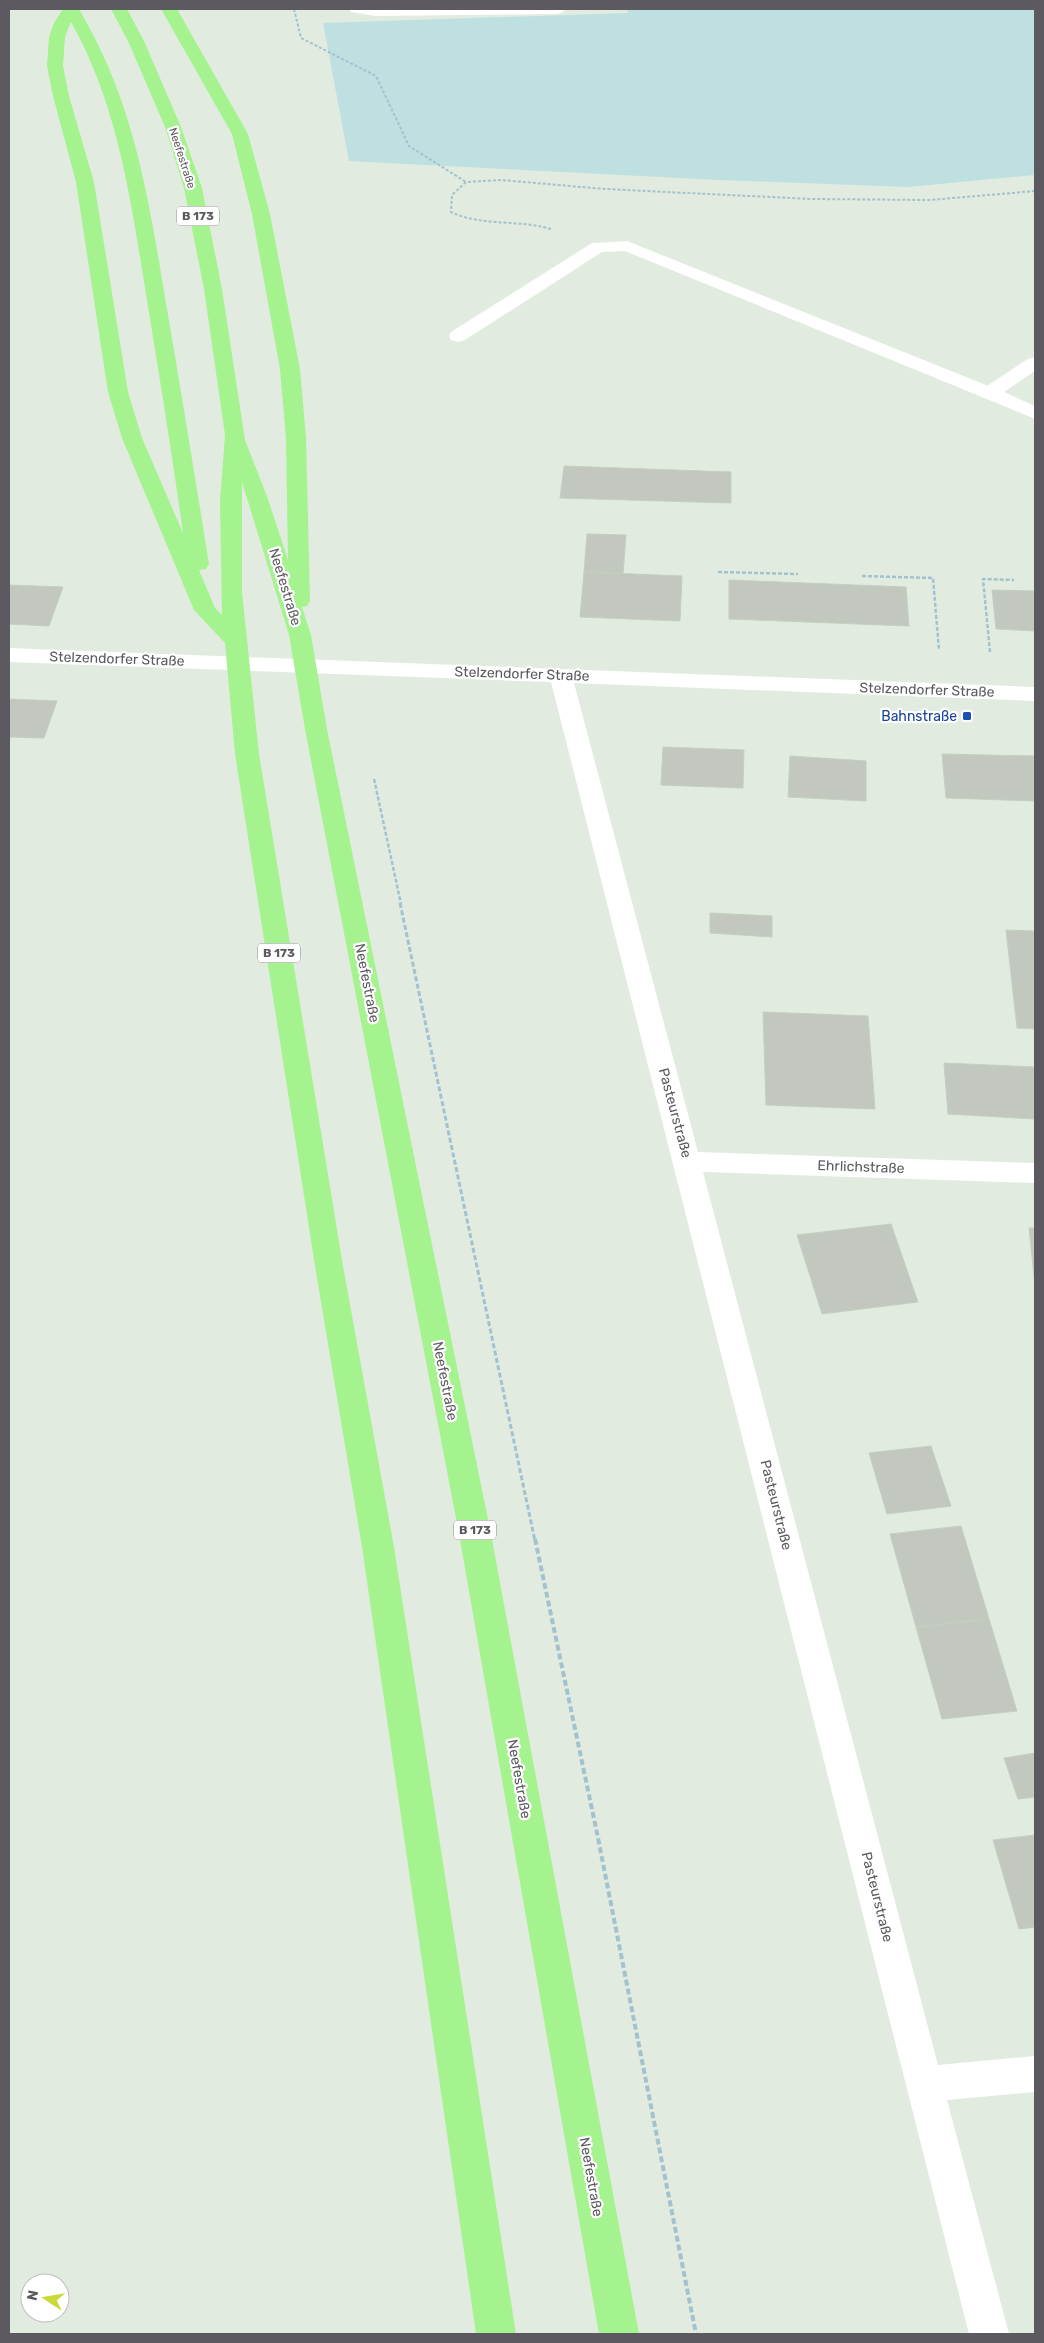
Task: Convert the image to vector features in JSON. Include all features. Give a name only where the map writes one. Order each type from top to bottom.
[{"type":"highway","points":[[205,610],[181,447],[138,193],[124,131],[108,82],[87,34],[71,9],[59,29],[56,41],[54,68],[56,85],[85,182],[118,392],[132,438],[205,610],[234,640]]},
{"type":"highway","name":"Neefestraße","points":[[119,9],[136,41],[173,127],[193,188],[213,289],[235,436],[258,499],[300,636],[316,729],[475,1534],[619,2334]]},
{"type":"highway","points":[[173,11],[240,134],[261,214],[290,368],[296,438],[300,636]]},
{"type":"highway","name":"Neefestraße","points":[[235,436],[230,501],[231,592],[234,640],[247,754],[328,1266],[378,1547],[496,2334]]},
{"type":"street","points":[[357,9],[376,11],[558,9]]},
{"type":"street","points":[[458,336],[598,247],[627,246],[1035,413]]},
{"type":"street","points":[[989,393],[1035,363]]},
{"type":"street","name":"Stelzendorfer Straße","points":[[9,654],[1035,694]]},
{"type":"street","name":"Pasteurstraße","points":[[561,676],[989,2334]]},
{"type":"street","name":"Ehrlichstraße","points":[[687,1162],[1035,1173]]},
{"type":"street","points":[[926,2084],[1035,2074]]},
{"type":"path","points":[[294,9],[300,38],[376,76],[409,146],[466,182],[501,180],[605,189],[812,199],[930,200],[1035,191]]},
{"type":"path","points":[[466,182],[452,194],[452,212],[464,219],[491,224],[541,225],[598,247]]},
{"type":"path","points":[[718,572],[798,574]]},
{"type":"path","points":[[862,576],[933,578],[942,690]]},
{"type":"path","points":[[994,692],[983,579],[1014,580]]},
{"type":"path","points":[[374,778],[597,1833],[696,2334]]},
{"type":"shaded area","points":[[627,9],[1035,9],[1035,175],[908,187],[719,180],[349,161],[323,23],[628,13]]},
{"type":"building","points":[[564,466],[731,472],[731,503],[560,498]]},
{"type":"building","points":[[587,534],[626,535],[623,574],[584,572]]},
{"type":"building","points":[[584,572],[682,576],[680,621],[580,617]]},
{"type":"building","points":[[729,580],[906,587],[909,626],[729,619]]},
{"type":"building","points":[[9,585],[63,587],[49,626],[9,624]]},
{"type":"building","points":[[992,590],[1035,591],[1035,631],[996,629]]},
{"type":"building","points":[[9,699],[57,701],[44,738],[9,737]]},
{"type":"building","points":[[663,747],[744,750],[743,788],[661,785]]},
{"type":"building","points":[[942,754],[1035,756],[1035,801],[946,798]]},
{"type":"building","points":[[790,756],[866,761],[866,801],[788,797]]},
{"type":"building","points":[[710,913],[772,916],[772,937],[710,933]]},
{"type":"building","points":[[1006,930],[1035,931],[1035,1029],[1017,1028]]},
{"type":"building","points":[[763,1012],[868,1016],[875,1109],[766,1105]]},
{"type":"building","points":[[944,1063],[1035,1067],[1035,1119],[948,1114]]},
{"type":"building","points":[[891,1224],[918,1302],[822,1314],[797,1235]]},
{"type":"building","points":[[1029,1228],[1035,1228],[1035,1286]]},
{"type":"building","points":[[931,1446],[951,1506],[887,1514],[869,1453]]},
{"type":"building","points":[[961,1526],[989,1619],[916,1627],[890,1534]]},
{"type":"building","points":[[989,1619],[1017,1711],[942,1719],[916,1627]]},
{"type":"building","points":[[1035,1753],[1035,1797],[1018,1799],[1004,1758]]},
{"type":"building","points":[[1035,1835],[1035,1927],[1019,1929],[993,1840]]},
{"type":"place","name":"Bahnstraße","points":[[967,716]]}]
